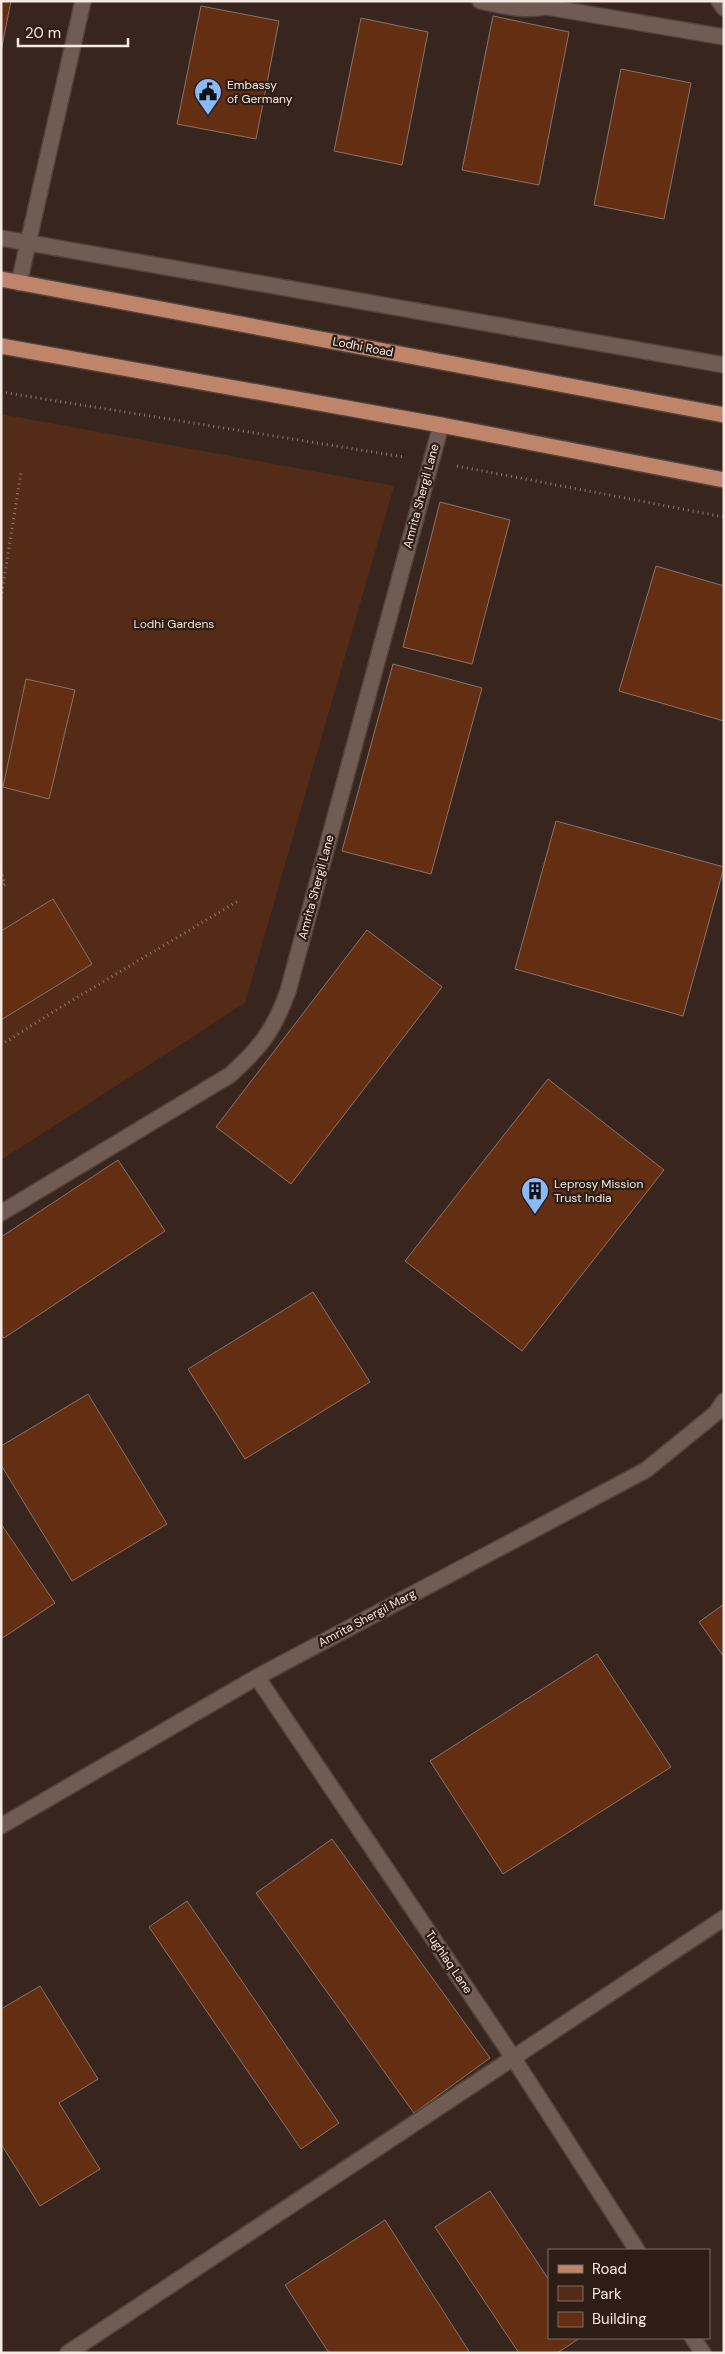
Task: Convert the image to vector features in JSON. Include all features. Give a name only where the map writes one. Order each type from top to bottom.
[{"type":"main road","name":"Lodhi Road","points":[[1,279],[724,415]]},
{"type":"main road","points":[[1,346],[441,425],[724,480]]},
{"type":"street","points":[[18,283],[83,1]]},
{"type":"street","points":[[480,1],[512,8],[553,4],[724,37]]},
{"type":"street","points":[[719,1],[724,8]]},
{"type":"street","points":[[1,238],[724,365]]},
{"type":"street","name":"Amrita Shergil Lane","points":[[1,1213],[230,1075],[256,1052],[276,1023],[288,991],[441,425]]},
{"type":"street","name":"Amrita Shergil Marg","points":[[1,1826],[257,1677],[646,1470],[716,1413],[724,1401]]},
{"type":"street","name":"Tughlaq Lane","points":[[257,1677],[512,2056],[636,2249]]},
{"type":"street","points":[[68,2353],[512,2056],[724,1918]]},
{"type":"street","points":[[694,2339],[703,2353]]},
{"type":"path","points":[[1,392],[431,461],[724,517]]},
{"type":"path","points":[[1,598],[21,472]]},
{"type":"path","points":[[1,870],[5,884],[1,887]]},
{"type":"path","points":[[1,1045],[238,901]]},
{"type":"green space","name":"Lodhi Gardens","points":[[1,414],[394,486],[245,1003],[1,1160]]},
{"type":"building","points":[[1,1],[11,1],[1,51]]},
{"type":"building","points":[[201,6],[279,21],[256,139],[177,124]]},
{"type":"building","points":[[493,16],[569,32],[539,185],[462,170]]},
{"type":"building","points":[[361,18],[428,32],[402,165],[334,151]]},
{"type":"building","points":[[621,69],[691,83],[664,219],[594,205]]},
{"type":"building","points":[[440,502],[510,520],[472,664],[403,647]]},
{"type":"building","points":[[656,566],[724,586],[724,721],[619,691]]},
{"type":"building","points":[[393,664],[482,688],[431,874],[342,851]]},
{"type":"building","points":[[26,679],[75,690],[49,799],[3,787]]},
{"type":"building","points":[[556,821],[724,867],[683,1016],[515,969]]},
{"type":"building","points":[[53,899],[92,964],[1,1020],[1,931]]},
{"type":"building","points":[[367,930],[442,987],[291,1184],[216,1127]]},
{"type":"building","name":"Leprosy Mission Trust India","points":[[548,1079],[664,1170],[522,1351],[405,1261]]},
{"type":"building","points":[[118,1160],[165,1231],[4,1338],[1,1334],[1,1237]]},
{"type":"building","points":[[313,1292],[370,1382],[245,1459],[188,1369]]},
{"type":"building","points":[[88,1394],[167,1524],[72,1581],[1,1465],[1,1446]]},
{"type":"building","points":[[1,1524],[55,1603],[1,1639]]},
{"type":"building","points":[[724,1604],[724,1657],[699,1622]]},
{"type":"building","points":[[597,1654],[671,1767],[503,1874],[430,1761]]},
{"type":"building","points":[[332,1839],[490,2058],[414,2113],[256,1893]]},
{"type":"building","points":[[187,1901],[339,2123],[301,2149],[149,1927]]},
{"type":"building","points":[[40,1986],[98,2079],[59,2103],[100,2169],[40,2206],[1,2144],[1,2009]]},
{"type":"building","points":[[490,2191],[548,2278],[548,2339],[578,2339],[557,2353],[519,2353],[435,2227]]},
{"type":"building","points":[[385,2220],[470,2353],[329,2353],[285,2285]]},
{"type":"place","name":"Embassy of Germany","points":[[208,116]]},
{"type":"place","name":"Leprosy Mission Trust India","points":[[535,1215]]}]
